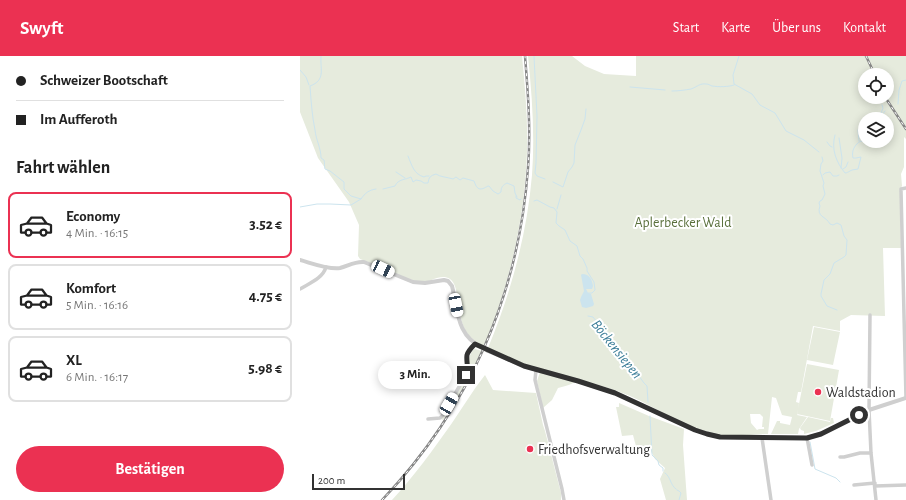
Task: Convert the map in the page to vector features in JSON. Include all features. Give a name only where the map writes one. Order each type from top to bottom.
[{"type":"street","points":[[300,260],[326,267],[338,268],[357,262],[364,262],[413,282],[428,283],[442,280],[448,281],[452,286],[462,328],[467,337],[475,344],[515,363],[615,393],[703,433],[720,437],[807,438],[821,434],[869,410],[906,398],[901,189],[906,188]]},
{"type":"street","points":[[300,289],[318,278],[325,271],[326,267]]},
{"type":"street","points":[[870,315],[869,410],[871,453],[876,500]]},
{"type":"street","points":[[428,419],[440,418],[442,416],[466,375],[468,367],[467,357],[475,344]]},
{"type":"street","points":[[536,370],[535,380],[564,500]]},
{"type":"street","points":[[762,438],[771,500]]},
{"type":"street","points":[[807,438],[812,465]]},
{"type":"street","points":[[840,457],[860,453],[871,453]]},
{"type":"street","points":[[854,485],[906,485]]},
{"type":"green space","points":[[300,56],[522,56],[527,139],[526,176],[523,201],[509,275],[484,346],[470,337],[466,331],[461,318],[456,288],[450,279],[443,277],[426,282],[415,281],[360,259],[358,256],[359,225],[349,202],[318,158],[300,112]]},
{"type":"green space","name":"Aplerbecker Wald","points":[[528,56],[572,56],[585,66],[604,74],[636,76],[636,56],[906,56],[906,139],[904,137],[904,167],[901,174],[902,186],[900,189],[901,248],[883,248],[885,316],[851,315],[840,321],[840,331],[813,326],[801,392],[798,392],[796,402],[799,403],[797,415],[807,417],[799,429],[798,434],[771,434],[777,421],[790,425],[792,417],[782,415],[776,398],[772,397],[768,434],[733,436],[722,436],[699,430],[630,396],[578,379],[571,384],[558,388],[552,400],[543,408],[537,381],[541,369],[516,361],[488,348],[511,285],[522,241],[530,197],[532,175],[533,115]],"holes":[[[750,414],[760,414],[763,417],[762,427],[764,427],[764,429],[757,430],[751,423]]]},
{"type":"green space","points":[[814,327],[840,332],[833,365],[807,360]]},
{"type":"green space","points":[[475,349],[482,351],[464,386],[443,420],[441,419],[468,371],[469,358]]},
{"type":"green space","name":"Waldstadion","points":[[807,364],[839,370],[830,421],[797,414]]},
{"type":"green space","points":[[485,375],[493,390],[536,393],[561,493],[561,500],[392,500],[430,453]]},
{"type":"green space","points":[[619,403],[684,429],[683,445],[687,500],[666,500],[660,479],[665,468],[655,459],[650,449],[637,450],[633,435],[622,436],[616,407],[619,407]]},
{"type":"green space","points":[[808,417],[830,422],[831,418],[833,418],[834,423],[816,431],[804,434],[804,431],[800,428]]},
{"type":"water","name":"Böckensiepen","points":[[582,274],[589,276],[593,286],[592,289],[586,289],[588,293],[591,294],[594,304],[593,306],[586,308],[582,307],[580,300],[584,291]]},
{"type":"waterway","name":"Böckensiepen","points":[[321,56],[320,78],[315,84],[310,86],[312,114],[321,158],[324,160],[325,169],[344,182],[344,189],[351,196],[361,199],[367,192],[376,189]]},
{"type":"waterway","points":[[534,56],[537,116],[535,173],[537,176],[545,179]]},
{"type":"waterway","points":[[739,56],[733,75],[734,84],[752,94],[760,105],[775,113],[786,131],[804,140],[819,152]]},
{"type":"waterway","points":[[300,70],[306,77],[309,85]]},
{"type":"waterway","points":[[898,104],[899,90],[902,81],[906,80]]},
{"type":"waterway","points":[[672,91],[691,89],[704,84],[717,87],[734,85]]},
{"type":"waterway","points":[[630,87],[665,90]]},
{"type":"waterway","points":[[882,105],[883,108],[882,112]]},
{"type":"waterway","points":[[553,182],[563,187],[568,172],[574,163],[575,145],[585,119],[586,109]]},
{"type":"waterway","points":[[835,135],[835,155],[845,173],[858,169],[861,157],[853,158],[853,150],[858,143]]},
{"type":"waterway","points":[[839,138],[842,158],[841,168]]},
{"type":"waterway","points":[[827,142],[832,147]]},
{"type":"waterway","points":[[408,156],[418,174],[424,177],[429,176]]},
{"type":"waterway","points":[[822,157],[823,161],[820,171],[824,183],[823,186],[825,194],[819,203],[819,212],[830,224],[833,225],[837,223],[841,225],[844,236],[847,240],[846,255],[834,263],[830,274],[824,280],[821,294],[827,306],[837,310]]},
{"type":"waterway","points":[[843,169],[846,167],[848,162]]},
{"type":"waterway","points":[[396,172],[405,178]]},
{"type":"waterway","points":[[823,175],[830,172],[833,176],[839,175]]},
{"type":"waterway","name":"Böckensiepen","points":[[383,189],[395,186],[400,181],[411,177],[413,182],[416,180],[428,183],[430,177],[436,174],[453,179],[456,177],[460,180],[463,178],[474,181],[479,189],[489,186],[498,194],[501,192],[502,186],[507,183],[514,186],[517,197]]},
{"type":"waterway","points":[[557,209],[561,195]]},
{"type":"waterway","name":"Böckensiepen","points":[[516,196],[516,198],[521,199]]},
{"type":"waterway","points":[[300,207],[317,204],[351,205],[361,199]]},
{"type":"waterway","name":"Böckensiepen","points":[[534,201],[537,200],[554,208],[557,212],[556,223],[565,230],[570,241],[577,246],[587,271],[594,282],[595,290],[592,293],[588,293]]},
{"type":"waterway","name":"Böckensiepen","points":[[588,316],[593,317],[647,386],[648,402]]},
{"type":"waterway","name":"Böckensiepen","points":[[650,416],[652,455],[663,468],[663,471]]},
{"type":"waterway","points":[[810,442],[815,469],[836,478],[840,482]]},
{"type":"waterway","name":"Böckensiepen","points":[[665,473],[676,489]]},
{"type":"waterway","name":"Böckensiepen","points":[[677,490],[681,493],[679,500]]},
{"type":"railway","points":[[382,500],[413,465],[440,427],[464,388],[484,347],[501,304],[514,260],[523,215],[528,168],[529,126],[525,56]]},
{"type":"railway","points":[[866,56],[872,68]]},
{"type":"railway","points":[[890,104],[906,129]]},
{"type":"place","name":"Waldstadion","points":[[818,392]]},
{"type":"place","name":"Friedhofsverwaltung","points":[[530,449]]},
{"type":"route","points":[[466,375],[468,367],[467,357],[475,344],[515,363],[615,393],[695,430],[720,437],[807,438],[821,434],[859,415]]}]
